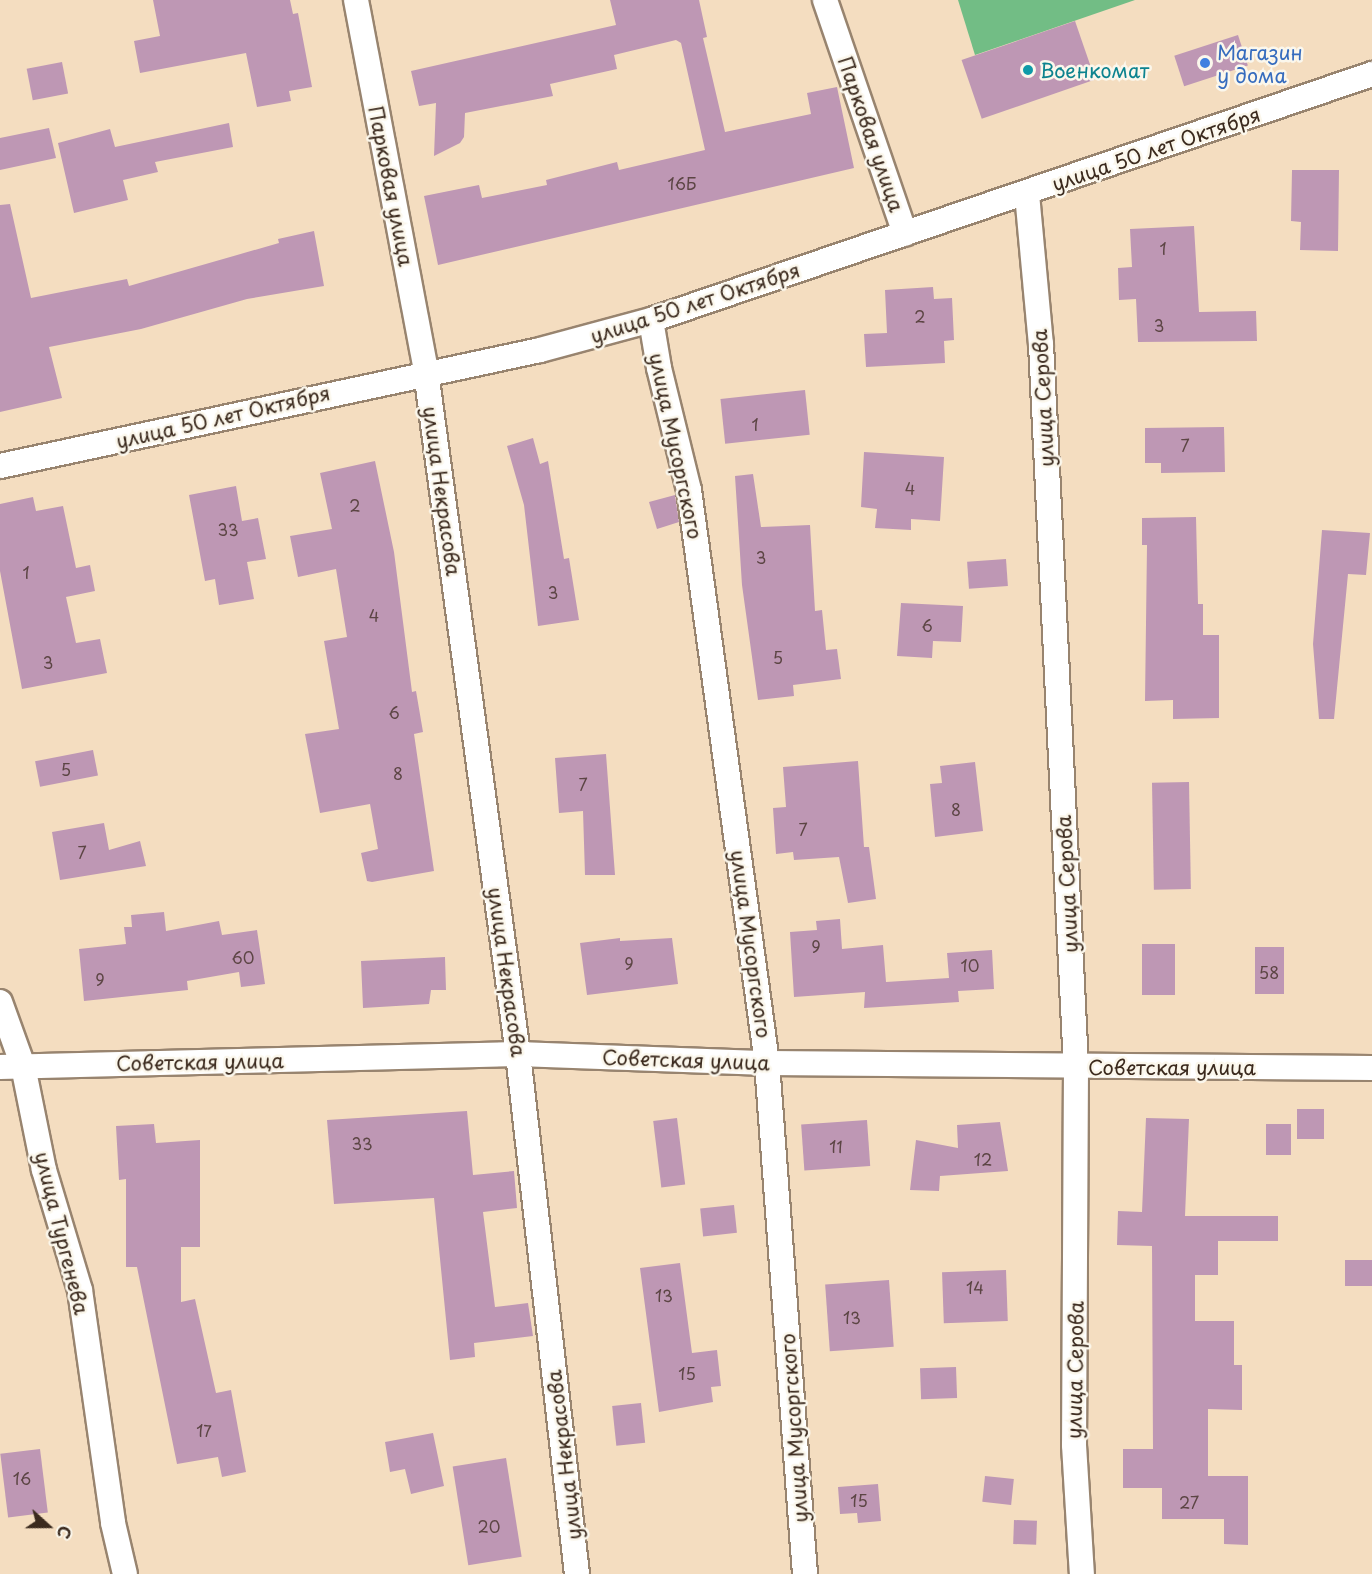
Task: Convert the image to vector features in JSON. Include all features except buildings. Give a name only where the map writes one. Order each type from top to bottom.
[{"type":"street","name":"Парковая улица","points":[[356,0],[426,372]]},
{"type":"street","name":"Парковая улица","points":[[825,0],[905,234]]},
{"type":"street","name":"улица 50 лет Октября","points":[[0,466],[426,372],[540,350],[651,320],[1027,194],[1372,74]]},
{"type":"street","name":"улица Серова","points":[[1027,194],[1041,344],[1076,1067],[1074,1445],[1082,1574]]},
{"type":"street","name":"улица Мусоргского","points":[[651,320],[659,368],[689,490],[767,1063],[805,1574]]},
{"type":"street","name":"улица Некрасова","points":[[426,372],[518,1054],[577,1574]]},
{"type":"street","name":"улица Тургенева","points":[[0,1002],[11,1066],[80,1290],[113,1522],[125,1574]]},
{"type":"street","name":"Советская улица","points":[[11,1066],[518,1054],[767,1063],[1372,1068]]},
{"type":"green space","points":[[958,0],[1135,0],[975,55]]},
{"type":"place","name":"Магазин у дома","points":[[1205,63]]},
{"type":"place","name":"Военкомат","points":[[1028,70]]}]
